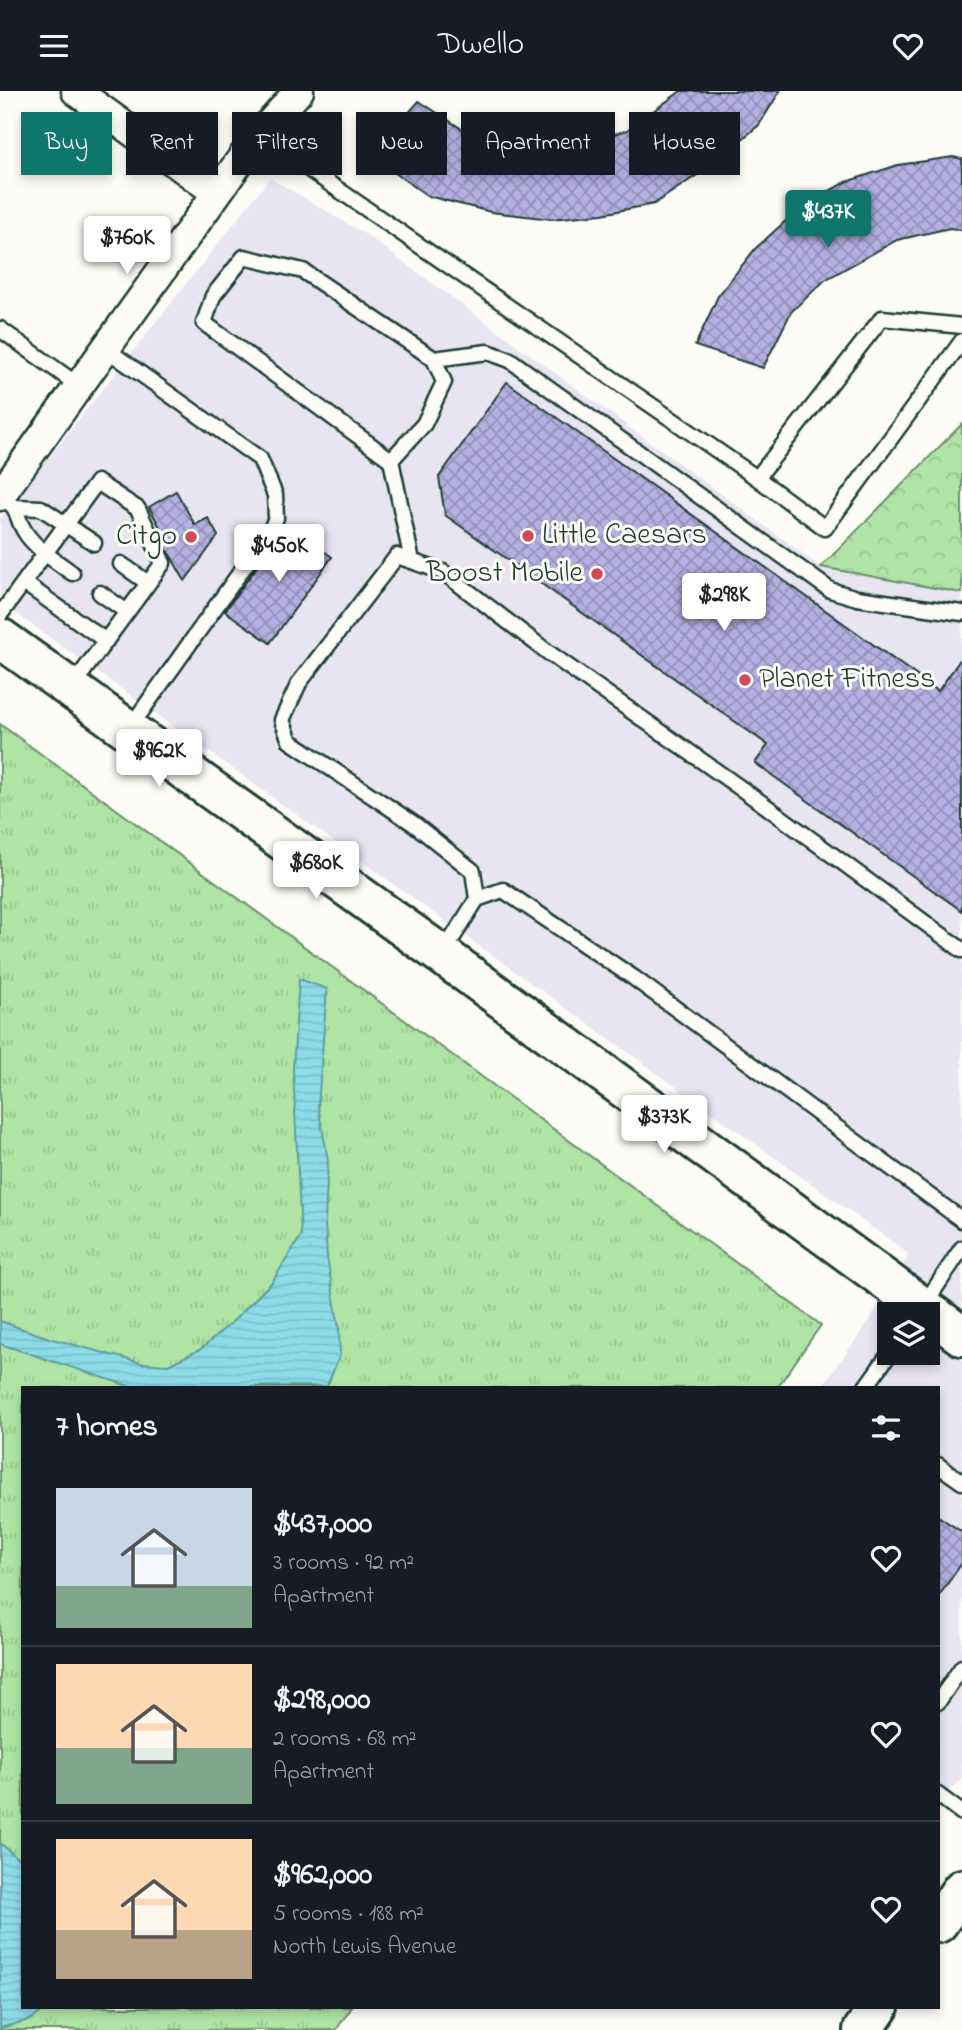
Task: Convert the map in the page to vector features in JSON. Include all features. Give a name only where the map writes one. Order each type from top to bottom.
[{"type":"main road","points":[[0,638],[442,955],[908,1302]]},
{"type":"main road","points":[[940,1323],[962,1336]]},
{"type":"main road","points":[[940,1920],[962,1889]]},
{"type":"main road","points":[[863,2030],[878,2009]]},
{"type":"street","points":[[76,91],[216,193]]},
{"type":"street","points":[[280,112],[299,91]]},
{"type":"street","points":[[5,500],[79,386],[232,171]]},
{"type":"lane","points":[[317,175],[757,478],[825,528],[962,341]]},
{"type":"lane","points":[[391,460],[424,424],[444,382],[434,359],[303,271],[244,257],[213,296],[204,323],[391,460],[412,561]]},
{"type":"lane","points":[[757,478],[882,318],[962,326]]},
{"type":"lane","points":[[0,329],[79,386]]},
{"type":"lane","points":[[106,349],[260,459],[275,495],[275,518],[271,529],[128,730]]},
{"type":"lane","points":[[434,359],[488,352],[510,360],[830,590],[857,598],[962,613]]},
{"type":"lane","points":[[0,615],[97,482],[138,509],[163,563],[71,689]]},
{"type":"lane","points":[[5,500],[41,508],[93,543]]},
{"type":"lane","points":[[5,500],[25,531],[46,553],[72,573]]},
{"type":"lane","points":[[477,899],[473,871],[414,824],[290,741],[282,720],[299,683],[397,556],[443,572],[549,653],[763,804],[962,950]]},
{"type":"lane","points":[[121,564],[148,583]]},
{"type":"lane","points":[[24,583],[106,642]]},
{"type":"lane","points":[[100,593],[127,612]]},
{"type":"lane","points":[[442,955],[477,899],[503,890],[634,978],[962,1220]]},
{"type":"lane","points":[[926,1302],[962,1248]]},
{"type":"lane","points":[[866,1386],[881,1365]]},
{"type":"lane","points":[[940,1466],[962,1482]]},
{"type":"lane","points":[[940,1699],[962,1667]]},
{"type":"lane","points":[[940,1796],[962,1813]]},
{"type":"shaded area","points":[[270,178],[365,234],[821,567],[962,593],[962,1781],[940,1797],[940,1386],[822,1386],[877,1308],[877,1365],[940,1365],[940,1302],[880,1302],[909,1254],[0,602],[0,519]]},
{"type":"green space","points":[[962,424],[962,593],[821,567]]},
{"type":"green space","points":[[0,724],[821,1325],[778,1386],[21,1386],[21,2009],[351,2009],[336,2030],[0,2030]]},
{"type":"water","points":[[299,979],[327,989],[318,1106],[328,1160],[325,1222],[327,1257],[339,1328],[340,1355],[327,1386],[129,1386],[0,1344],[0,1321],[49,1338],[141,1363],[168,1365],[201,1349],[231,1323],[272,1282],[301,1236],[293,1068]]},
{"type":"water","points":[[0,1843],[21,1861],[21,2009],[45,2009],[30,2020],[0,2028]]},
{"type":"building","points":[[681,91],[780,91],[759,125],[740,141],[740,112],[652,112]]},
{"type":"building","points":[[419,101],[436,112],[409,112]]},
{"type":"building","points":[[447,119],[461,128],[461,175],[615,175],[615,134],[629,129],[629,175],[697,175],[654,204],[602,214],[551,219],[491,212],[428,196],[398,175],[447,175]]},
{"type":"building","points":[[953,157],[962,159],[962,230],[950,228],[897,240],[825,280],[791,312],[763,368],[695,346],[718,296],[755,249],[802,206],[846,182],[898,165]]},
{"type":"building","points":[[507,382],[938,691],[962,657],[962,911],[755,763],[768,745],[445,515],[439,477]]},
{"type":"building","name":"Citgo","points":[[176,491],[195,525],[208,518],[218,536],[185,581],[162,541],[166,538],[149,507]]},
{"type":"building","points":[[287,525],[332,557],[270,643],[225,611]]},
{"type":"building","points":[[940,1517],[962,1532],[962,1563],[940,1594]]},
{"type":"place","name":"Little Caesars","points":[[528,536]]},
{"type":"place","name":"Citgo","points":[[191,537]]},
{"type":"place","name":"Boost Mobile","points":[[597,574]]},
{"type":"place","name":"Planet Fitness","points":[[745,680]]}]
